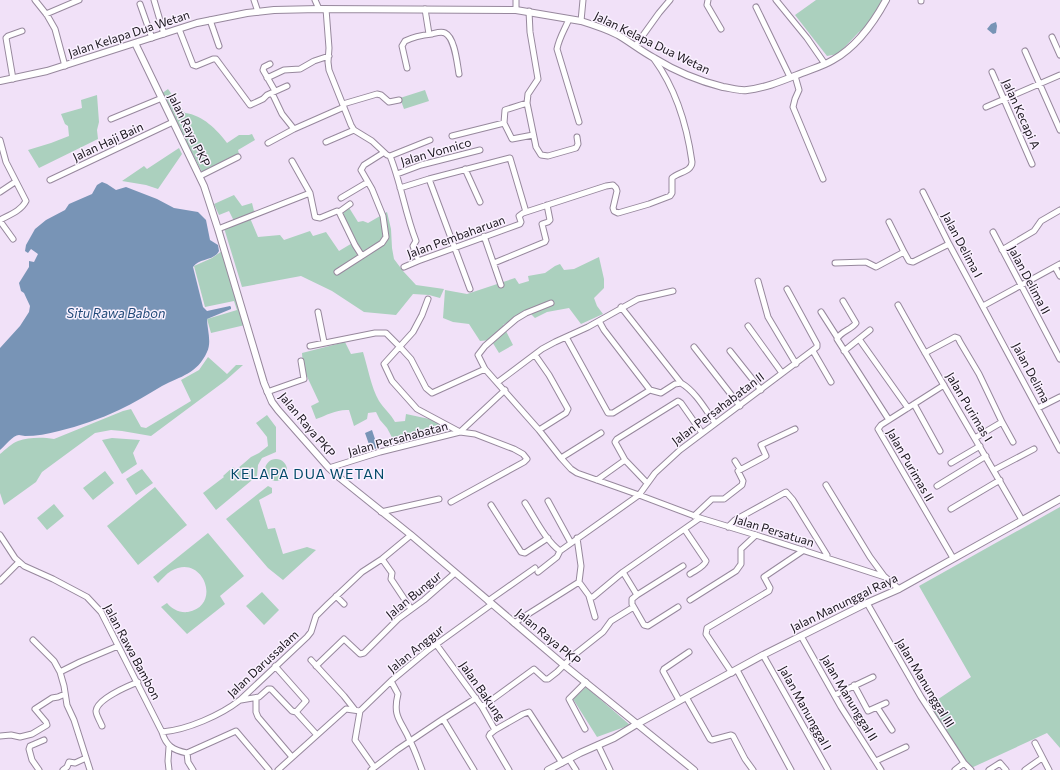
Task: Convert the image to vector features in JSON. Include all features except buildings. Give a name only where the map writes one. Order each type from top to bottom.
[{"type":"street","points":[[35,0],[47,15],[57,34],[66,66]]},
{"type":"street","points":[[47,15],[79,0]]},
{"type":"street","points":[[154,0],[164,34]]},
{"type":"street","points":[[254,0],[258,12]]},
{"type":"street","points":[[315,0],[318,9]]},
{"type":"street","points":[[516,0],[516,10]]},
{"type":"street","points":[[581,21],[582,0]]},
{"type":"street","points":[[636,46],[659,12],[670,0]]},
{"type":"street","points":[[708,0],[707,4],[721,28]]},
{"type":"street","points":[[776,0],[826,64]]},
{"type":"street","name":"Jalan Kelapa Dua Wetan","points":[[0,81],[66,66],[179,29],[235,14],[318,9],[516,10],[581,21],[610,31],[654,58],[698,80],[735,89],[746,90],[794,78],[826,64],[841,55],[858,40],[867,29],[886,0]]},
{"type":"street","points":[[140,4],[152,38]]},
{"type":"street","points":[[756,7],[799,89],[793,107],[823,178]]},
{"type":"street","points":[[326,9],[329,70],[348,122],[354,130],[372,141],[387,156],[430,140]]},
{"type":"street","points":[[425,9],[429,34]]},
{"type":"street","points":[[529,11],[530,32],[538,79],[528,94],[527,102],[533,135],[538,151],[543,156],[576,148],[578,144],[577,137]]},
{"type":"street","points":[[569,19],[558,42],[557,49],[579,122]]},
{"type":"street","points":[[210,20],[219,46]]},
{"type":"street","points":[[179,29],[192,64],[196,66],[216,59],[250,105],[287,86]]},
{"type":"street","points":[[13,79],[6,38],[22,31]]},
{"type":"street","points":[[407,68],[402,50],[404,43],[410,39],[441,32],[446,33],[453,43],[459,74]]},
{"type":"street","points":[[1052,37],[1060,56]]},
{"type":"street","name":"Jalan Raya PKP","points":[[135,43],[200,176],[218,229],[267,392],[278,410],[329,468],[411,535],[564,665],[694,770]]},
{"type":"street","points":[[1025,51],[1060,130]]},
{"type":"street","points":[[267,78],[284,70],[300,69],[314,61],[328,56]]},
{"type":"street","points":[[400,188],[465,169],[510,158],[526,212],[613,185],[617,190],[613,208],[616,212],[621,213],[669,197],[672,193],[673,177],[692,165],[690,145],[676,97],[654,58]]},
{"type":"street","points":[[270,64],[263,68],[282,114],[294,129]]},
{"type":"street","name":"Jalan Kecapi A","points":[[992,72],[1032,164]]},
{"type":"street","points":[[986,107],[1060,74]]},
{"type":"street","points":[[268,143],[343,105],[377,94],[381,95],[389,102],[399,100]]},
{"type":"street","points":[[111,119],[162,98]]},
{"type":"street","points":[[527,102],[504,111],[504,122],[512,139],[533,135]]},
{"type":"street","name":"Jalan Haji Bain","points":[[50,180],[173,122]]},
{"type":"street","points":[[452,136],[504,122]]},
{"type":"street","points":[[326,142],[354,130]]},
{"type":"street","points":[[0,140],[6,162],[26,202],[16,211],[0,221],[13,239]]},
{"type":"street","name":"Jalan Vonnico","points":[[397,174],[421,165],[480,150]]},
{"type":"street","points":[[337,272],[382,243],[386,235],[383,216],[362,172],[362,166],[383,153]]},
{"type":"street","points":[[390,156],[397,174],[416,241],[413,246],[417,256]]},
{"type":"street","points":[[200,176],[238,157]]},
{"type":"street","points":[[292,160],[310,193],[315,217],[320,218],[336,211],[339,212],[350,204]]},
{"type":"street","points":[[465,169],[480,202]]},
{"type":"street","points":[[429,179],[470,289]]},
{"type":"street","points":[[0,192],[15,182]]},
{"type":"street","points":[[341,198],[368,182]]},
{"type":"street","name":"Jalan Delima I","points":[[923,192],[949,244],[983,306]]},
{"type":"street","points":[[218,229],[310,193]]},
{"type":"street","points":[[494,263],[545,242],[546,240],[542,224],[550,220],[547,205]]},
{"type":"street","points":[[1002,250],[1034,231],[1042,221],[1060,210]]},
{"type":"street","points":[[339,212],[362,256]]},
{"type":"street","name":"Jalan Pembaharuan","points":[[404,267],[484,236],[520,224],[521,222],[519,216],[526,212]]},
{"type":"street","points":[[889,222],[909,261],[913,262],[949,244]]},
{"type":"street","name":"Jalan Delima II","points":[[993,232],[1060,359]]},
{"type":"street","points":[[484,236],[501,285]]},
{"type":"street","points":[[836,263],[866,262],[874,267],[878,267],[904,252]]},
{"type":"street","points":[[983,306],[1058,266],[1060,276]]},
{"type":"street","points":[[758,281],[768,317],[796,364]]},
{"type":"street","points":[[786,289],[817,344],[815,349],[831,382]]},
{"type":"street","points":[[498,382],[548,346],[599,321],[622,307],[638,300],[673,291]]},
{"type":"street","points":[[428,299],[422,315],[409,338],[384,364],[392,381],[417,409],[460,432],[475,434],[514,449],[523,454],[527,459],[451,502]]},
{"type":"street","points":[[837,337],[856,323],[843,301]]},
{"type":"street","points":[[551,303],[526,313],[516,319],[481,350],[478,356],[485,369],[505,390],[571,469],[577,473],[637,494]]},
{"type":"street","name":"Jalan Purimas I","points":[[898,305],[1022,520]]},
{"type":"street","name":"Jalan Delima","points":[[983,306],[1060,450]]},
{"type":"street","points":[[622,307],[681,383],[690,390],[715,423]]},
{"type":"street","points":[[318,312],[324,342]]},
{"type":"street","points":[[821,312],[844,351],[889,420]]},
{"type":"street","points":[[599,321],[604,330],[650,390],[661,393],[675,384],[681,383]]},
{"type":"street","points":[[748,326],[782,374]]},
{"type":"street","points":[[844,351],[870,330]]},
{"type":"street","points":[[310,346],[324,342],[381,332],[390,337],[411,359],[426,388],[432,393],[485,369]]},
{"type":"street","points":[[566,337],[608,413],[613,413],[650,390]]},
{"type":"street","points":[[925,353],[955,337],[958,338],[979,374],[1002,422],[1014,442]]},
{"type":"street","points":[[859,339],[908,408]]},
{"type":"street","points":[[694,347],[740,406]]},
{"type":"street","name":"Jalan Persahabatan II","points":[[637,494],[665,463],[715,423],[740,406],[815,349]]},
{"type":"street","points":[[730,351],[761,390]]},
{"type":"street","points":[[535,355],[549,375],[568,409],[566,413],[539,430]]},
{"type":"street","points":[[267,392],[304,379],[301,362]]},
{"type":"street","name":"Jalan Purimas II","points":[[944,385],[879,426],[878,430],[953,558]]},
{"type":"street","name":"Jalan Persahabatan","points":[[329,468],[380,452],[460,432],[505,390]]},
{"type":"street","points":[[1038,408],[1060,397]]},
{"type":"street","points":[[647,483],[625,460],[616,446],[615,442],[617,439],[678,401],[702,433]]},
{"type":"street","points":[[914,404],[940,451]]},
{"type":"street","points":[[975,438],[1002,422]]},
{"type":"street","points":[[740,470],[766,456],[760,443],[795,429]]},
{"type":"street","points":[[561,458],[601,433]]},
{"type":"street","points":[[951,463],[980,446]]},
{"type":"street","points":[[994,470],[1034,448]]},
{"type":"street","points":[[937,486],[986,456]]},
{"type":"street","points":[[597,480],[625,460]]},
{"type":"street","points":[[694,516],[712,499],[724,499],[742,485],[743,481],[738,473],[740,470],[735,461]]},
{"type":"street","points":[[951,509],[1000,480]]},
{"type":"street","points":[[826,485],[870,557],[885,577]]},
{"type":"street","points":[[728,527],[735,520],[786,492],[793,500],[827,554]]},
{"type":"street","points":[[595,617],[589,596],[579,582],[581,566],[577,538],[637,494]]},
{"type":"street","name":"Jalan Persatuan","points":[[637,494],[694,516],[885,577],[899,589]]},
{"type":"street","points":[[381,512],[439,499]]},
{"type":"street","name":"Jalan Manunggal Raya","points":[[548,770],[614,738],[679,700],[763,655],[867,603],[899,589],[1060,499]]},
{"type":"street","points":[[548,501],[571,543]]},
{"type":"street","points":[[525,503],[548,538],[560,551]]},
{"type":"street","points":[[491,505],[521,552],[525,553],[548,538]]},
{"type":"street","points":[[589,596],[593,597],[623,572],[685,530],[700,518]]},
{"type":"street","points":[[685,530],[706,561],[706,564],[690,574]]},
{"type":"street","name":"Jalan Rawa Bambon","points":[[0,535],[19,562],[92,601],[101,612],[138,682],[169,746]]},
{"type":"street","name":"Jalan Darussalam","points":[[162,732],[178,730],[214,716],[234,705],[307,637],[311,632],[316,616],[336,596],[362,572],[382,559],[411,535]]},
{"type":"street","points":[[690,600],[736,571],[741,564],[740,549],[756,535]]},
{"type":"street","name":"Jalan Anggur","points":[[278,770],[346,709],[357,711],[436,644],[490,602],[557,557],[560,551],[577,538]]},
{"type":"street","points":[[791,770],[734,671],[706,634],[706,631],[708,628],[769,591],[770,588],[764,577],[804,550]]},
{"type":"street","points":[[382,559],[392,573],[391,579],[412,609]]},
{"type":"street","points":[[0,581],[19,562]]},
{"type":"street","points":[[678,607],[646,626],[644,625],[631,601],[637,595],[683,566]]},
{"type":"street","points":[[623,572],[637,595]]},
{"type":"street","name":"Jalan Bungur","points":[[316,666],[344,639],[361,654],[364,653],[398,619],[455,573]]},
{"type":"street","points":[[514,623],[579,582]]},
{"type":"street","points":[[336,596],[344,604]]},
{"type":"street","name":"Jalan Manunggal III","points":[[867,603],[921,697],[964,763],[971,770]]},
{"type":"street","points":[[482,707],[534,669],[540,676],[547,679],[557,672],[574,654],[603,632],[611,621],[632,608]]},
{"type":"street","name":"Jalan Manunggal II","points":[[801,636],[834,695],[881,770]]},
{"type":"street","points":[[33,640],[54,661],[60,672],[67,705],[74,720],[90,770]]},
{"type":"street","name":"Jalan Bakung","points":[[436,644],[476,698],[495,730],[529,712],[562,763]]},
{"type":"street","points":[[60,672],[118,646]]},
{"type":"street","points":[[679,700],[663,671],[689,652]]},
{"type":"street","name":"Jalan Manunggal I","points":[[763,655],[828,770]]},
{"type":"street","points":[[310,660],[357,711],[355,740],[373,769],[410,741],[476,698]]},
{"type":"street","points":[[275,666],[306,701],[296,712]]},
{"type":"street","points":[[834,695],[873,677]]},
{"type":"street","points":[[391,681],[398,694],[396,701],[399,722],[410,741],[422,770]]},
{"type":"street","points":[[102,726],[96,713],[99,705],[112,694],[138,682]]},
{"type":"street","points":[[585,729],[569,698],[586,682]]},
{"type":"street","points":[[854,685],[867,710],[870,711],[886,703]]},
{"type":"street","points":[[240,700],[256,698],[269,688],[292,711],[296,712],[317,735]]},
{"type":"street","points":[[0,736],[10,735],[20,737],[32,734],[47,725],[35,709],[52,698],[65,694]]},
{"type":"street","points":[[686,697],[710,739],[712,740],[731,735],[733,736],[745,759],[753,770]]},
{"type":"street","points":[[256,698],[256,712],[258,717],[292,757]]},
{"type":"street","points":[[877,707],[892,730]]},
{"type":"street","points":[[443,719],[474,770]]},
{"type":"street","points":[[170,770],[168,761],[169,746],[187,753],[236,730],[269,770]]},
{"type":"street","points":[[495,730],[489,736],[509,770]]},
{"type":"street","points":[[39,770],[32,760],[28,749],[30,746],[44,740]]},
{"type":"street","points":[[1035,743],[1049,770]]},
{"type":"street","points":[[598,745],[610,770]]},
{"type":"street","points":[[876,761],[906,746]]},
{"type":"street","points":[[187,753],[188,762],[192,770]]},
{"type":"street","points":[[63,770],[67,768],[69,762],[75,763],[86,758]]},
{"type":"street","points":[[1026,770],[1042,758]]},
{"type":"street","points":[[569,759],[576,770]]},
{"type":"street","points":[[955,770],[964,763]]},
{"type":"street","points":[[989,770],[1000,763],[1006,770]]},
{"type":"green space","points":[[816,0],[886,0],[868,27],[859,32],[838,54],[827,56],[795,15]]},
{"type":"green space","points":[[168,89],[185,113],[192,114],[204,120],[219,133],[227,143],[239,135],[252,134],[255,140],[238,150],[239,154],[202,172],[161,94]]},
{"type":"green space","points":[[425,90],[429,101],[404,109],[400,98]]},
{"type":"green space","points":[[97,95],[99,122],[97,130],[98,139],[39,168],[28,150],[69,136],[68,126],[65,124],[61,114],[82,108],[81,100]]},
{"type":"green space","points":[[179,148],[182,154],[158,189],[146,185],[122,181],[144,166],[147,169]]},
{"type":"green space","points":[[234,195],[242,206],[252,203],[254,211],[250,218],[258,237],[280,235],[284,240],[310,231],[313,236],[326,232],[339,251],[354,242],[340,215],[348,206],[358,222],[363,221],[368,223],[387,212],[391,229],[394,259],[416,285],[444,289],[440,298],[429,295],[413,294],[396,315],[364,312],[332,291],[301,276],[242,287],[224,228],[234,221],[229,211],[219,215],[214,204]]},
{"type":"green space","points":[[222,251],[245,325],[211,333],[207,319],[237,310],[234,301],[205,307],[194,266],[212,258]]},
{"type":"green space","points":[[599,257],[604,279],[604,288],[594,298],[597,306],[603,314],[581,324],[569,308],[547,312],[535,318],[528,311],[503,325],[513,345],[499,353],[491,340],[480,341],[469,324],[453,322],[443,318],[445,290],[467,294],[515,278],[519,284],[529,281],[528,276],[545,273],[560,264],[564,270],[574,269]]},
{"type":"green space","points":[[345,342],[351,354],[363,352],[376,396],[395,422],[405,421],[406,414],[434,420],[448,426],[450,430],[395,443],[376,412],[368,413],[367,419],[354,426],[349,410],[336,411],[316,419],[311,406],[319,402],[303,368],[302,353]]},
{"type":"green space","points":[[208,357],[227,374],[236,365],[243,365],[225,381],[151,436],[111,430],[95,433],[42,472],[36,482],[4,505],[0,493],[0,454],[11,445],[18,441],[31,438],[54,439],[131,409],[141,427],[146,428],[191,401],[181,380],[199,370]]},
{"type":"green space","points":[[267,415],[276,427],[276,452],[262,458],[258,465],[257,476],[216,510],[203,493],[224,477],[223,476],[233,467],[236,470],[251,457],[268,446],[267,437],[256,423]]},
{"type":"green space","points":[[112,438],[140,440],[133,453],[137,464],[122,474],[102,440]]},
{"type":"green space","points":[[276,459],[284,462],[287,470],[284,478],[276,481],[268,478],[265,470],[268,462]]},
{"type":"green space","points":[[142,469],[153,483],[136,495],[126,479]]},
{"type":"green space","points":[[105,471],[114,483],[93,500],[83,488]]},
{"type":"green space","points":[[268,486],[272,488],[272,493],[259,500],[268,529],[275,528],[283,554],[307,547],[316,550],[283,580],[268,568],[226,519]]},
{"type":"green space","points":[[155,487],[187,525],[138,565],[107,526]]},
{"type":"green space","points":[[54,504],[64,516],[47,530],[37,518]]},
{"type":"green space","points":[[1060,507],[1060,748],[1047,733],[969,769],[928,706],[971,677],[919,586]]},
{"type":"green space","points":[[208,533],[244,576],[220,596],[225,604],[187,634],[161,607],[167,603],[176,610],[182,612],[188,612],[199,608],[205,600],[205,582],[200,574],[192,569],[182,567],[171,571],[158,583],[153,577]]},
{"type":"green space","points":[[262,592],[279,610],[264,625],[246,606]]},
{"type":"green space","points":[[586,687],[630,725],[597,737],[573,699]]},
{"type":"water","points":[[996,22],[996,33],[993,34],[987,29],[991,24]]},
{"type":"water","name":"Situ Rawa Babon","points":[[102,182],[116,190],[126,187],[157,199],[174,208],[198,212],[206,220],[210,240],[218,245],[219,251],[214,256],[199,262],[193,267],[203,307],[207,311],[230,306],[231,309],[207,319],[209,340],[207,352],[198,365],[188,374],[162,386],[125,407],[82,425],[33,436],[17,435],[0,450],[0,348],[20,326],[29,312],[30,306],[24,293],[21,291],[19,283],[29,267],[29,261],[34,262],[38,254],[31,249],[28,253],[25,251],[26,245],[35,229],[46,220],[65,210],[69,204],[92,194],[97,185]]},
{"type":"water","points":[[372,430],[378,448],[371,450],[365,433]]},
{"type":"district","name":"KELAPA DUA WETAN","points":[[308,474]]}]
